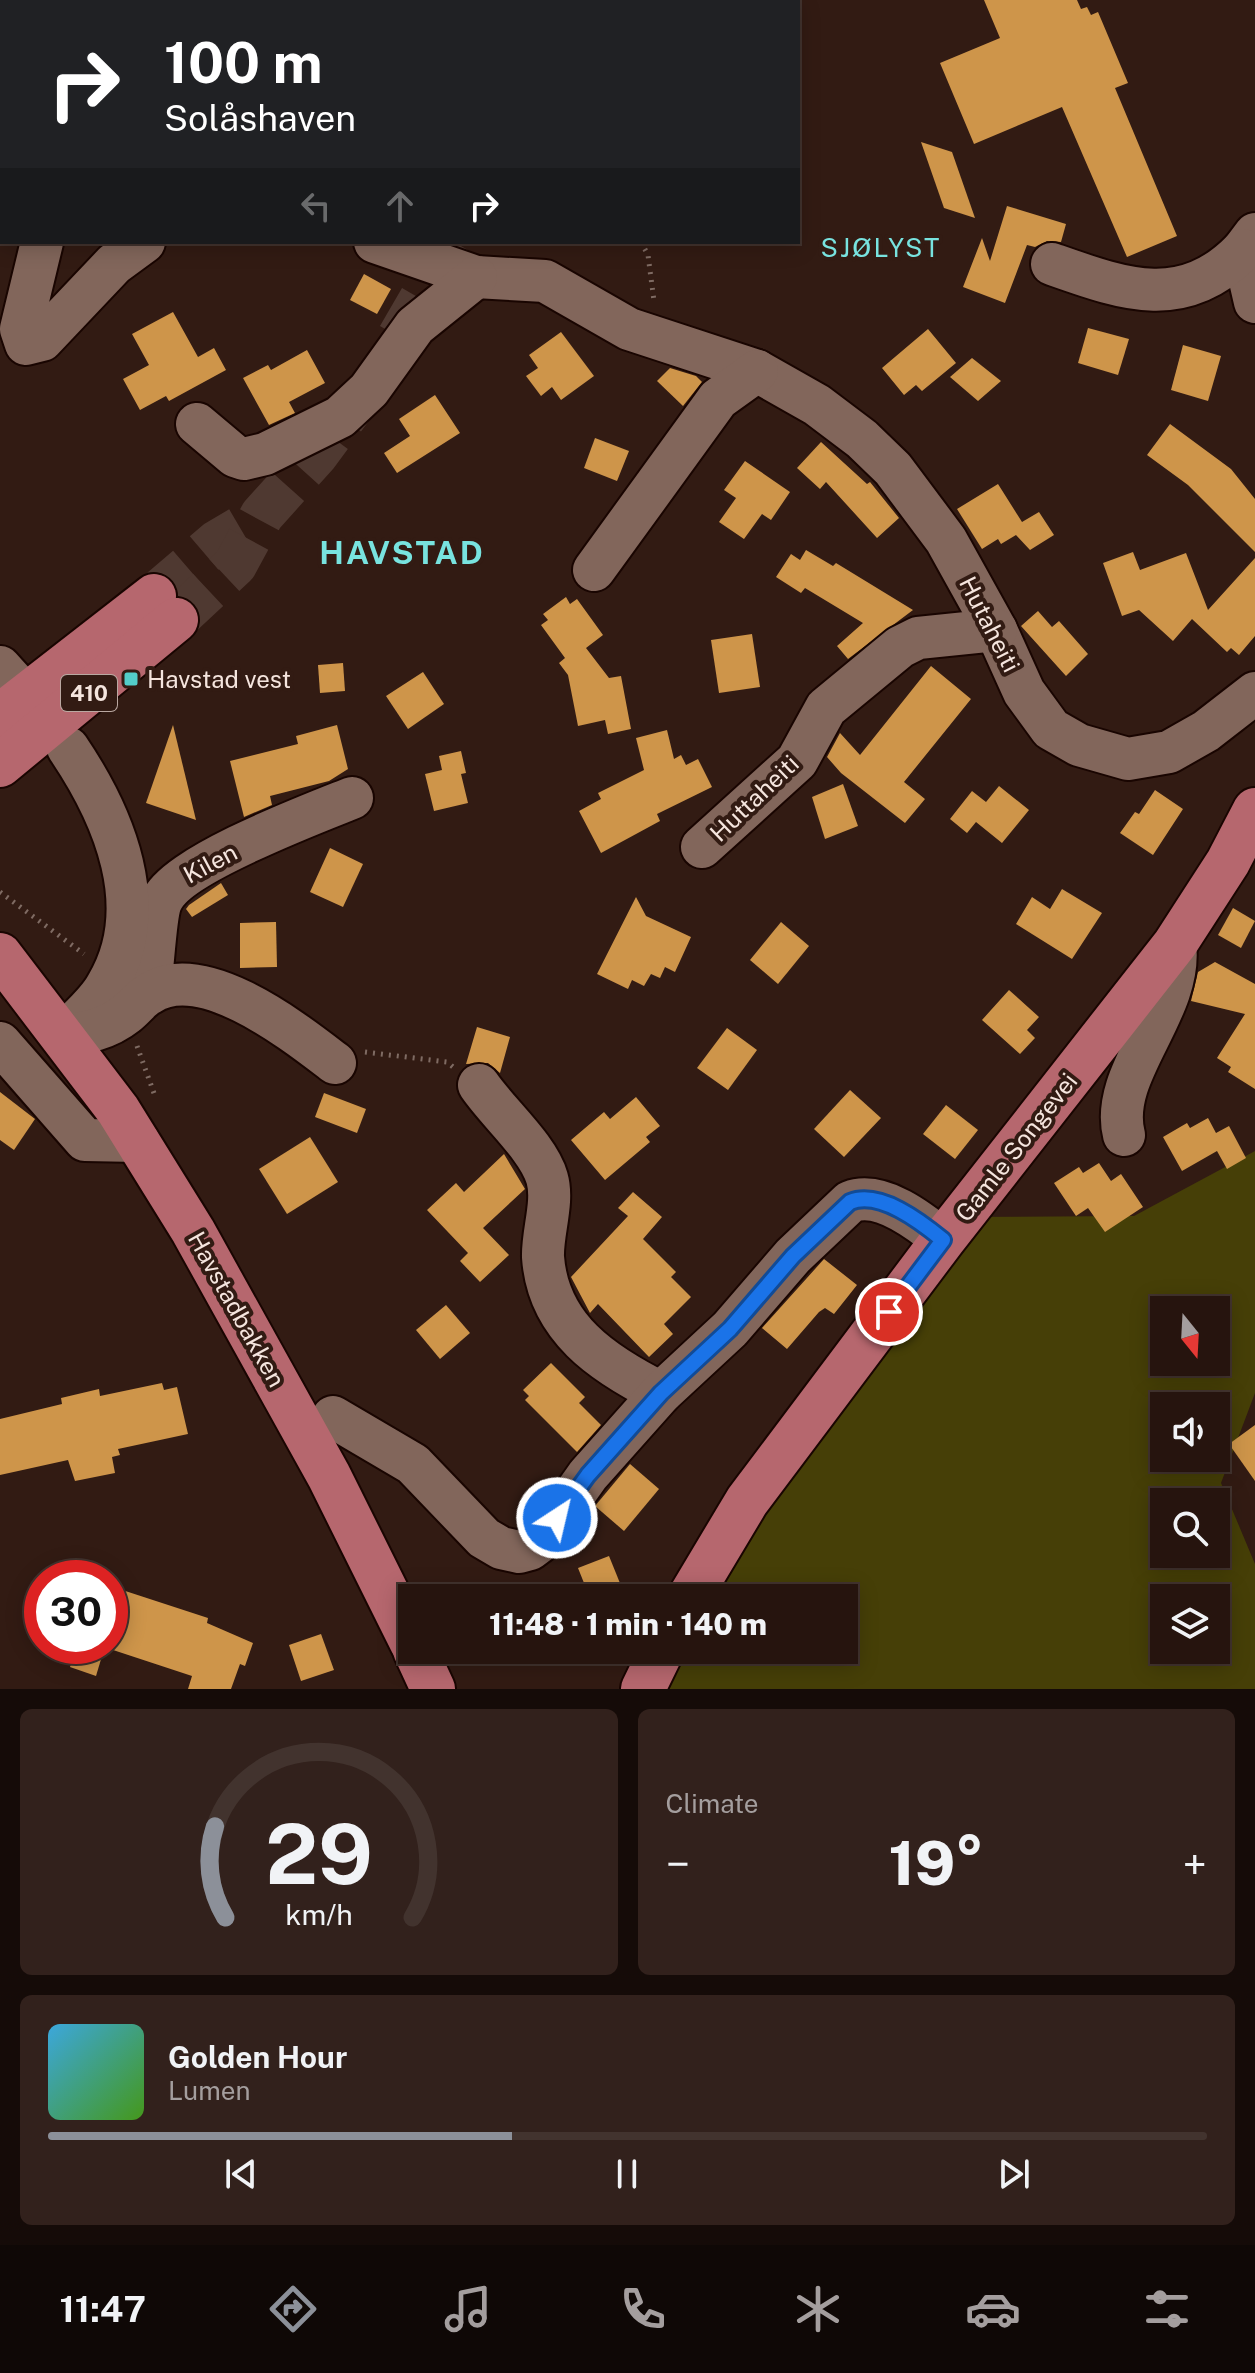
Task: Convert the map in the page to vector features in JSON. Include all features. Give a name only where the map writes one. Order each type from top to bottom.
[{"type":"main road","name":"410","points":[[0,765],[165,608],[6,690]]},
{"type":"main road","name":"Gamle Songevei","points":[[697,1584],[747,1501],[943,1240],[1175,944],[1228,862],[1255,810]]},
{"type":"main road","name":"Havstadbakken","points":[[0,955],[14,982],[62,1036],[138,1141],[269,1366],[398,1616]]},
{"type":"main road","points":[[421,1664],[433,1689]]},
{"type":"main road","points":[[643,1689],[655,1664]]},
{"type":"street","points":[[1052,264],[1113,286],[1161,292],[1191,287],[1230,263],[1249,242]]},
{"type":"street","points":[[1249,242],[1255,302]]},
{"type":"street","points":[[42,244],[21,329],[26,344],[42,340],[114,264],[141,244]]},
{"type":"street","name":"Hutaheiti","points":[[382,245],[476,277],[545,281],[617,323],[757,371],[817,405],[893,469],[946,540],[996,630],[1024,692],[1051,729],[1079,745],[1128,759],[1169,752],[1206,731],[1255,693]]},
{"type":"street","points":[[197,424],[235,456],[244,459],[265,454],[340,417],[369,390],[415,326],[476,277]]},
{"type":"street","points":[[594,570],[718,399],[757,371]]},
{"type":"street","name":"Huttaheiti","points":[[702,847],[797,761],[826,708],[900,647],[918,638],[996,630]]},
{"type":"street","points":[[62,1036],[106,988],[128,932],[122,861],[109,818],[68,748]]},
{"type":"street","name":"Kilen","points":[[149,993],[160,903],[175,881],[289,822],[352,798]]},
{"type":"street","points":[[1124,1135],[1119,1117],[1121,1101],[1178,963],[1175,944]]},
{"type":"street","points":[[62,1036],[96,1031],[124,1016],[149,993],[176,983],[229,996],[284,1024],[335,1063]]},
{"type":"street","points":[[0,1043],[85,1140],[138,1141]]},
{"type":"street","points":[[479,1085],[540,1161],[548,1182],[543,1258],[559,1315],[601,1359],[661,1393]]},
{"type":"street","points":[[333,1417],[413,1464],[484,1538],[519,1552],[542,1540],[588,1475],[661,1393],[730,1329],[793,1256],[850,1202],[859,1198],[885,1203],[943,1240]]},
{"type":"path","points":[[642,244],[653,276],[657,338]]},
{"type":"path","points":[[0,892],[87,957]]},
{"type":"path","points":[[335,1063],[358,1052],[447,1062],[479,1085]]},
{"type":"shaded area","points":[[1255,1151],[1255,1393],[1230,1459],[1230,1392],[1150,1392],[1150,1472],[1225,1472],[1221,1483],[1223,1488],[1150,1488],[1150,1568],[1230,1568],[1230,1504],[1255,1564],[1255,1689],[620,1689],[633,1664],[858,1664],[858,1584],[681,1584],[963,1217],[1134,1216]]},
{"type":"building","points":[[984,0],[1077,0],[1081,9],[1087,7],[1091,15],[1098,12],[1128,83],[1115,88],[1177,236],[1127,257],[1062,107],[974,144],[940,63],[1000,38]]},
{"type":"building","points":[[921,142],[952,152],[975,218],[944,208]]},
{"type":"building","points":[[1007,206],[1066,224],[1061,242],[1047,241],[1035,247],[1027,245],[1005,303],[963,287],[982,238],[990,261]]},
{"type":"building","points":[[364,274],[391,289],[377,314],[350,300]]},
{"type":"building","points":[[173,312],[198,357],[214,348],[226,370],[169,401],[166,396],[140,410],[123,379],[149,365],[132,334]]},
{"type":"building","points":[[1088,328],[1129,339],[1118,375],[1078,363]]},
{"type":"building","points":[[928,329],[956,363],[922,391],[916,385],[904,395],[882,368]]},
{"type":"building","points":[[561,332],[594,376],[561,400],[552,387],[541,396],[526,376],[538,368],[529,355]]},
{"type":"building","points":[[1183,345],[1221,356],[1208,401],[1171,390]]},
{"type":"building","points":[[307,350],[325,383],[289,402],[295,413],[269,425],[243,378],[268,365],[271,370]]},
{"type":"building","points":[[972,358],[1001,381],[978,401],[950,377]]},
{"type":"building","points":[[670,368],[696,376],[702,382],[683,406],[657,381]]},
{"type":"building","points":[[435,395],[460,433],[397,473],[384,453],[410,436],[399,419]]},
{"type":"building","points":[[1170,424],[1231,469],[1255,499],[1255,552],[1188,485],[1147,455]]},
{"type":"building","points":[[595,438],[629,451],[617,481],[584,468]]},
{"type":"building","points":[[821,442],[867,484],[870,482],[899,518],[877,538],[826,482],[820,489],[797,468]]},
{"type":"building","points":[[745,461],[790,492],[771,520],[762,514],[744,539],[719,522],[736,498],[724,490]]},
{"type":"building","points":[[998,484],[1022,522],[1039,512],[1054,535],[1030,550],[1016,535],[1001,544],[998,539],[982,549],[957,509]]},
{"type":"building","points":[[806,550],[833,566],[836,563],[913,610],[848,659],[837,646],[863,623],[805,588],[801,593],[776,577],[791,554],[800,560]]},
{"type":"building","points":[[1133,552],[1140,570],[1186,553],[1208,610],[1255,558],[1255,636],[1239,655],[1231,648],[1227,652],[1192,619],[1173,641],[1139,610],[1122,616],[1103,563]]},
{"type":"building","points":[[566,597],[570,604],[577,599],[603,635],[586,648],[609,678],[621,676],[631,729],[608,734],[605,720],[578,726],[568,675],[559,663],[565,658],[541,625],[548,620],[543,614]]},
{"type":"building","points":[[1038,611],[1052,627],[1059,621],[1088,654],[1066,676],[1021,626]]},
{"type":"building","points":[[752,634],[760,687],[719,693],[711,640]]},
{"type":"building","points":[[343,663],[345,691],[320,693],[318,665]]},
{"type":"building","points":[[931,666],[971,699],[904,782],[925,799],[905,823],[841,773],[827,757],[840,733],[860,755]]},
{"type":"building","points":[[423,672],[444,704],[408,729],[386,696]]},
{"type":"building","points":[[173,725],[196,820],[146,803]]},
{"type":"building","points":[[337,725],[348,769],[329,781],[270,796],[272,805],[244,817],[230,761],[298,744],[296,736]]},
{"type":"building","points":[[667,730],[674,759],[681,755],[686,765],[698,759],[712,787],[657,814],[660,821],[601,853],[579,811],[601,799],[598,793],[644,770],[636,738]]},
{"type":"building","points":[[461,751],[466,773],[461,774],[468,803],[434,811],[425,774],[442,770],[439,756]]},
{"type":"building","points":[[843,784],[858,826],[825,839],[812,797]]},
{"type":"building","points":[[999,786],[1029,810],[1002,843],[976,822],[967,833],[950,819],[972,791],[986,802]]},
{"type":"building","points":[[1155,790],[1183,809],[1153,855],[1120,833],[1135,812],[1139,814]]},
{"type":"building","points":[[330,848],[363,864],[343,907],[310,892]]},
{"type":"building","points":[[221,883],[228,895],[192,917],[186,909],[189,905]]},
{"type":"building","points":[[1062,889],[1102,913],[1072,959],[1016,924],[1032,897],[1050,909]]},
{"type":"building","points":[[636,897],[646,916],[691,937],[675,972],[665,967],[660,978],[651,974],[644,986],[632,980],[628,989],[597,974]]},
{"type":"building","points":[[1233,908],[1255,921],[1241,948],[1218,935]]},
{"type":"building","points":[[276,922],[277,967],[240,968],[240,923]]},
{"type":"building","points":[[781,922],[809,946],[778,984],[750,960]]},
{"type":"building","points":[[1215,962],[1255,984],[1255,1089],[1228,1072],[1231,1067],[1217,1058],[1245,1014],[1191,1001],[1198,972]]},
{"type":"building","points":[[1009,990],[1039,1017],[1027,1030],[1035,1038],[1020,1054],[982,1020]]},
{"type":"building","points":[[477,1027],[510,1037],[500,1073],[488,1063],[466,1064]]},
{"type":"building","points":[[727,1028],[757,1050],[728,1090],[697,1068]]},
{"type":"building","points":[[850,1090],[881,1118],[844,1157],[814,1129]]},
{"type":"building","points":[[0,1092],[35,1119],[14,1150],[0,1140]]},
{"type":"building","points":[[324,1093],[366,1109],[357,1133],[315,1117]]},
{"type":"building","points":[[636,1097],[660,1126],[646,1137],[650,1142],[605,1180],[571,1140],[604,1112],[610,1119]]},
{"type":"building","points":[[946,1105],[978,1130],[955,1159],[923,1134]]},
{"type":"building","points":[[1208,1118],[1216,1133],[1229,1126],[1246,1158],[1227,1169],[1217,1151],[1182,1171],[1163,1137],[1187,1123],[1190,1128]]},
{"type":"building","points":[[310,1137],[338,1182],[287,1214],[259,1169]]},
{"type":"building","points":[[504,1154],[525,1189],[483,1228],[509,1255],[480,1282],[460,1261],[468,1253],[427,1210],[456,1183],[464,1192]]},
{"type":"building","points":[[1099,1163],[1111,1181],[1121,1174],[1143,1207],[1105,1232],[1088,1208],[1076,1216],[1054,1183],[1079,1167],[1083,1173]]},
{"type":"building","points":[[633,1192],[662,1217],[643,1239],[676,1272],[671,1277],[691,1297],[664,1324],[673,1334],[649,1357],[598,1304],[590,1313],[571,1277],[628,1216],[618,1208]]},
{"type":"building","points":[[824,1259],[857,1285],[834,1314],[825,1308],[819,1312],[787,1349],[762,1328]]},
{"type":"building","points":[[446,1305],[470,1333],[440,1359],[416,1330]]},
{"type":"building","points":[[551,1363],[585,1397],[579,1403],[601,1425],[577,1452],[525,1400],[529,1396],[523,1390]]},
{"type":"building","points":[[162,1383],[164,1390],[177,1387],[188,1434],[118,1449],[120,1455],[112,1457],[115,1473],[75,1481],[68,1460],[0,1475],[0,1419],[62,1404],[61,1398],[99,1389],[100,1396]]},
{"type":"building","points":[[1255,1425],[1255,1481],[1230,1445]]},
{"type":"building","points":[[630,1464],[659,1489],[624,1531],[595,1506]]},
{"type":"building","points":[[609,1556],[620,1584],[584,1584],[578,1568]]},
{"type":"building","points":[[128,1592],[208,1618],[207,1623],[253,1643],[245,1666],[240,1664],[231,1689],[188,1689],[192,1676],[128,1655]]},
{"type":"building","points":[[321,1634],[334,1670],[301,1681],[289,1645]]},
{"type":"building","points":[[71,1664],[100,1664],[96,1676],[70,1667]]},
{"type":"tunnel","points":[[399,337],[453,244]]},
{"type":"tunnel","points":[[176,620],[235,565],[262,515],[316,455],[354,404]]},
{"type":"tunnel","points":[[154,596],[217,542],[246,525]]},
{"type":"place","name":"Havstad vest","points":[[131,679]]},
{"type":"district","name":"SJØLYST","points":[[881,247]]},
{"type":"district","name":"HAVSTAD","points":[[402,552]]},
{"type":"route","points":[[557,1518],[588,1475],[661,1393],[730,1329],[793,1256],[850,1202],[859,1198],[885,1203],[943,1240],[889,1312]]}]
